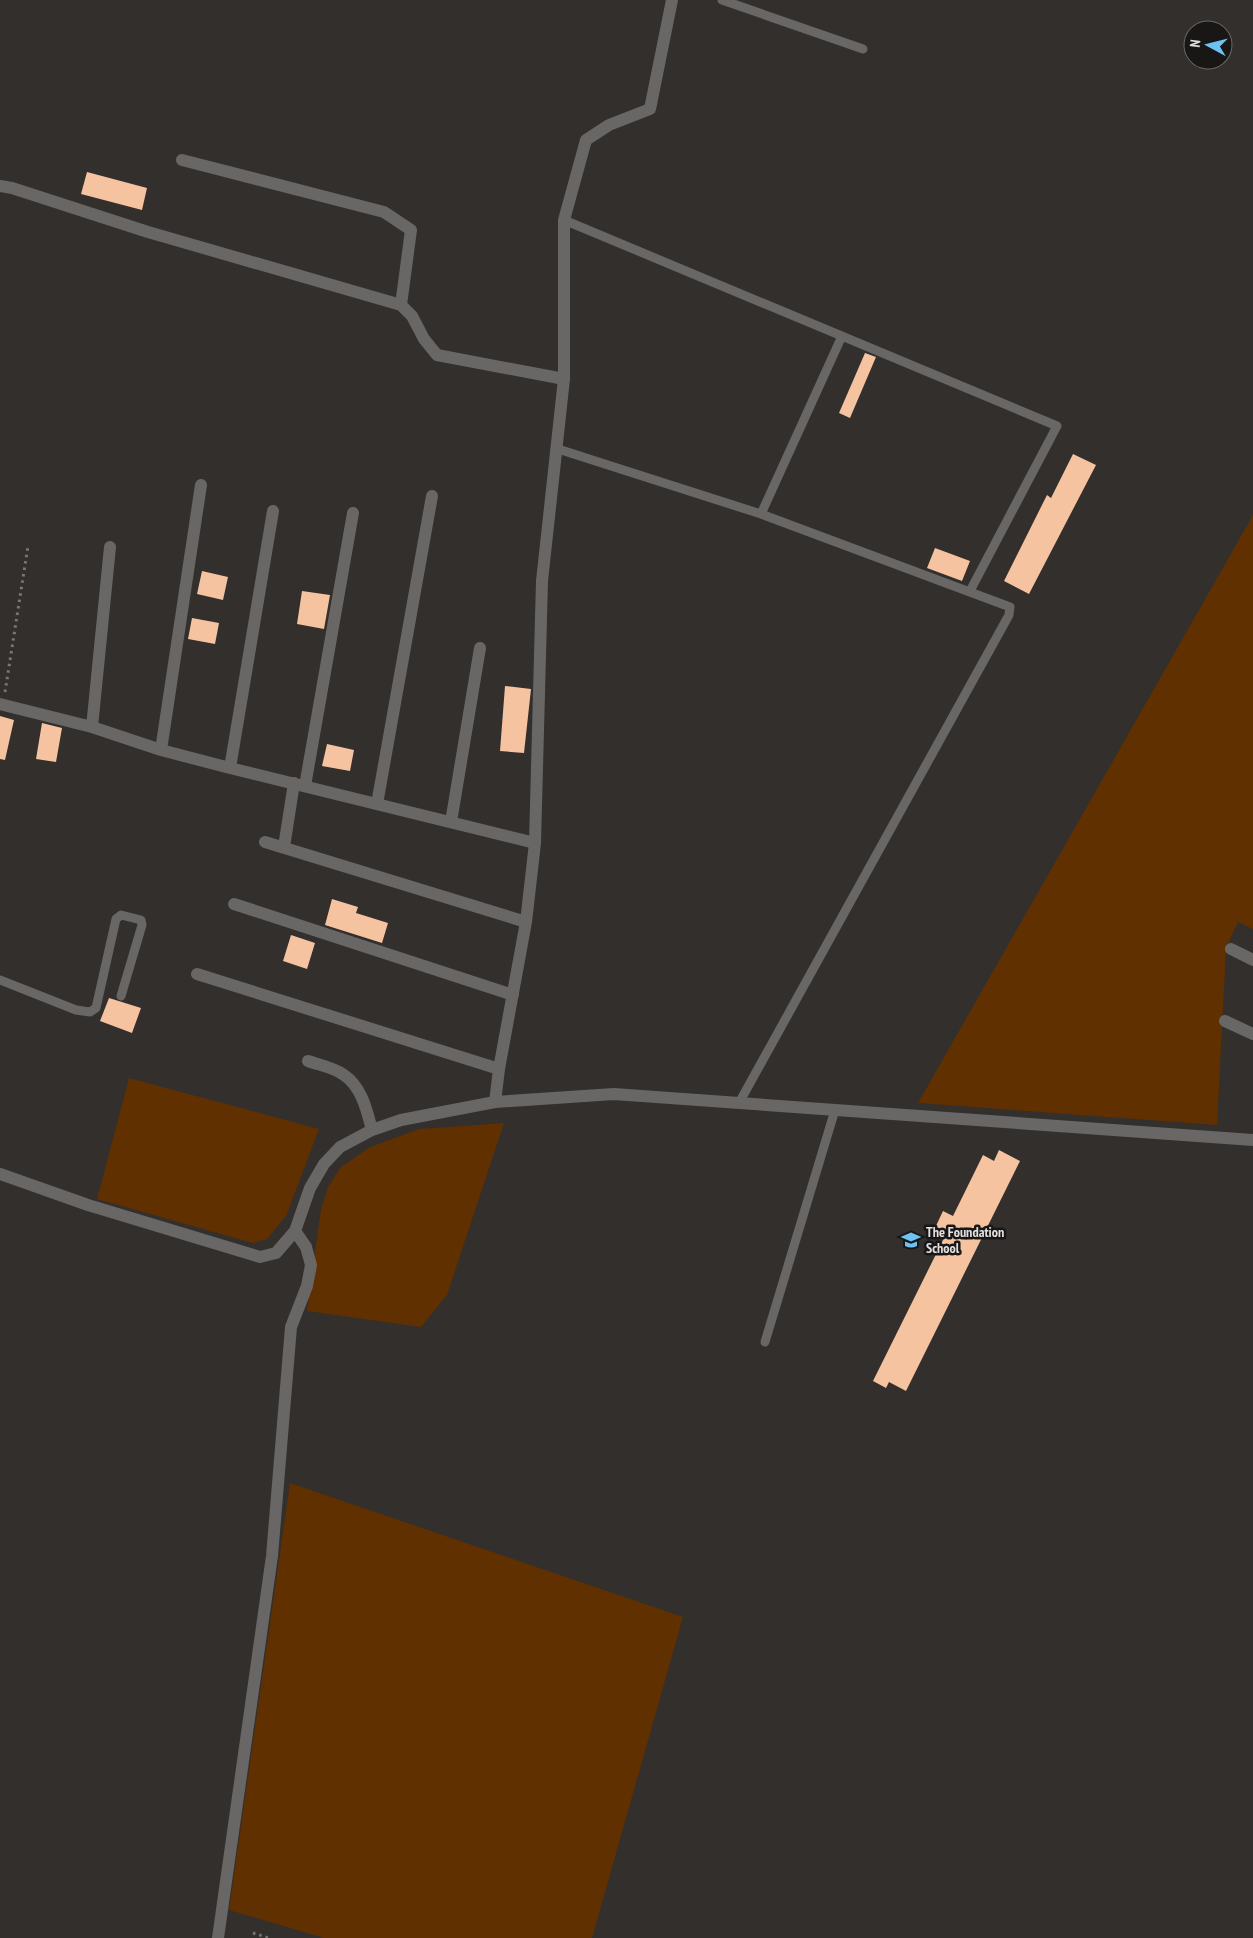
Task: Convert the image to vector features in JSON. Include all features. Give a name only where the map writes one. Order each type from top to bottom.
[{"type":"street","points":[[495,1102],[499,1069],[526,922],[535,843],[542,581],[558,450],[564,379],[564,220],[586,140],[609,125],[650,109],[672,0]]},
{"type":"street","points":[[182,160],[384,212],[399,221],[411,230],[401,304]]},
{"type":"street","points":[[0,186],[12,188],[148,232],[401,304],[412,316],[424,339],[437,355],[564,379]]},
{"type":"street","points":[[161,750],[201,486]]},
{"type":"street","points":[[377,804],[432,496]]},
{"type":"street","points":[[230,768],[273,511]]},
{"type":"street","points":[[284,847],[299,785],[353,513]]},
{"type":"street","points":[[92,727],[110,547]]},
{"type":"street","points":[[451,822],[480,648]]},
{"type":"street","points":[[2,704],[92,727],[161,750],[230,768],[535,843]]},
{"type":"street","points":[[265,842],[526,922]]},
{"type":"street","points":[[234,904],[513,995]]},
{"type":"street","points":[[1231,949],[1253,960]]},
{"type":"street","points":[[196,974],[499,1069]]},
{"type":"street","points":[[1225,1021],[1253,1034]]},
{"type":"street","points":[[308,1061],[344,1074],[353,1084],[365,1104],[372,1130]]},
{"type":"street","points":[[0,1174],[88,1205],[260,1257],[276,1253],[295,1231],[310,1188],[324,1164],[340,1148],[372,1130],[401,1120],[495,1102],[614,1094],[1253,1140]]},
{"type":"street","points":[[218,1938],[272,1556],[292,1328],[307,1286],[311,1265],[306,1247],[295,1231]]},
{"type":"lane","points":[[722,0],[863,49]]},
{"type":"lane","points":[[564,220],[1056,426],[970,592]]},
{"type":"lane","points":[[761,514],[842,336]]},
{"type":"lane","points":[[558,450],[761,514],[1008,605],[1009,615],[739,1103]]},
{"type":"lane","points":[[0,980],[76,1010],[90,1012],[96,1008],[116,919],[121,915],[142,920],[121,996]]},
{"type":"lane","points":[[764,1342],[835,1110]]},
{"type":"path","points":[[2,704],[28,546]]},
{"type":"path","points":[[253,1933],[269,1938]]},
{"type":"shaded area","points":[[1253,515],[1253,929],[1238,922],[1226,948],[1217,1125],[918,1103]]},
{"type":"shaded area","points":[[129,1078],[319,1129],[286,1216],[267,1239],[253,1243],[97,1199]]},
{"type":"shaded area","points":[[504,1123],[447,1295],[421,1327],[307,1311],[321,1209],[328,1187],[341,1167],[370,1147],[419,1129]]},
{"type":"shaded area","points":[[290,1483],[683,1617],[592,1938],[324,1938],[229,1910]]},
{"type":"building","points":[[87,172],[147,188],[142,210],[81,194]]},
{"type":"building","points":[[865,353],[876,357],[850,418],[839,413]]},
{"type":"building","points":[[1073,454],[1096,465],[1029,594],[1004,581],[1047,495],[1051,498]]},
{"type":"building","points":[[935,548],[970,561],[962,581],[927,568]]},
{"type":"building","points":[[202,571],[228,577],[223,600],[197,594]]},
{"type":"building","points":[[302,591],[330,595],[324,629],[297,624]]},
{"type":"building","points":[[192,618],[219,623],[215,644],[188,639]]},
{"type":"building","points":[[505,686],[531,689],[524,753],[500,751]]},
{"type":"building","points":[[0,716],[14,720],[5,760],[0,759]]},
{"type":"building","points":[[42,723],[62,728],[56,762],[36,759]]},
{"type":"building","points":[[327,744],[354,750],[350,771],[322,766]]},
{"type":"building","points":[[332,899],[358,907],[356,913],[388,923],[382,943],[325,925]]},
{"type":"building","points":[[291,935],[315,943],[307,969],[283,961]]},
{"type":"building","points":[[109,998],[141,1008],[132,1033],[100,1021]]},
{"type":"building","points":[[999,1150],[1020,1161],[906,1391],[889,1382],[886,1388],[873,1381],[946,1234],[935,1228],[943,1211],[953,1216],[983,1155],[994,1161]]},
{"type":"place","name":"The Foundation School","points":[[911,1240]]}]
